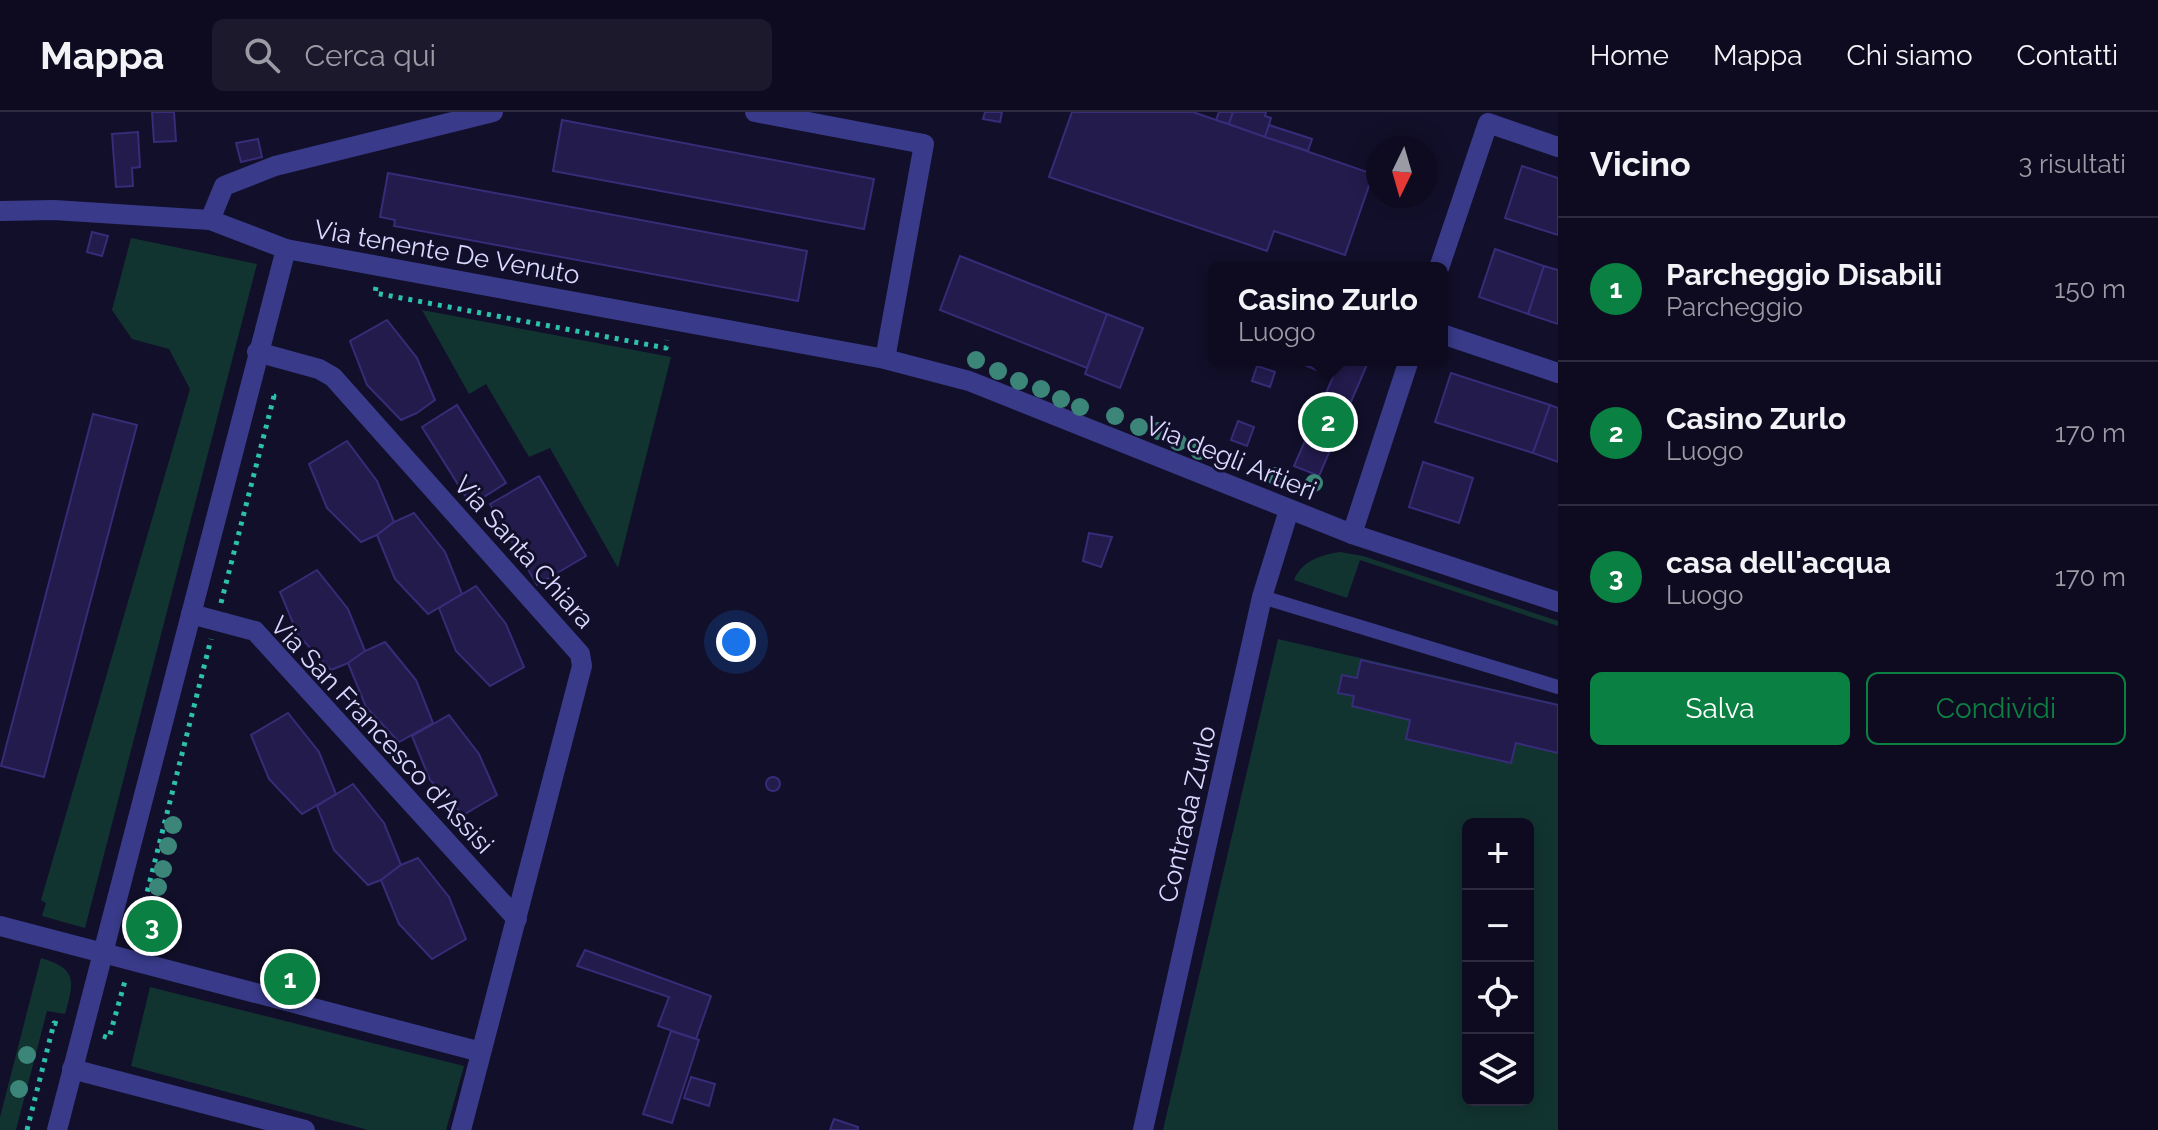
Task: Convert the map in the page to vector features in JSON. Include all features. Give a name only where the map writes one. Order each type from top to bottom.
[{"type":"street","points":[[210,220],[224,186],[275,166],[493,112]]},
{"type":"street","points":[[755,112],[924,144],[885,359]]},
{"type":"street","points":[[1441,262],[1488,123],[1558,147]]},
{"type":"street","name":"Via tenente De Venuto","points":[[0,211],[54,210],[210,220],[286,249],[885,359]]},
{"type":"street","points":[[57,1130],[286,249]]},
{"type":"street","points":[[1448,336],[1558,373]]},
{"type":"street","name":"Via Santa Chiara","points":[[257,352],[319,369],[333,377],[580,654],[582,666],[517,919]]},
{"type":"street","name":"Via degli Artieri","points":[[885,359],[969,381],[1352,534],[1558,602]]},
{"type":"street","points":[[1352,534],[1407,366]]},
{"type":"street","name":"Contrada Zurlo","points":[[1143,1130],[1262,597],[1289,510]]},
{"type":"street","name":"Via San Francesco d'Assisi","points":[[191,614],[255,631],[517,919]]},
{"type":"street","points":[[461,1130],[517,919]]},
{"type":"street","points":[[0,926],[481,1052]]},
{"type":"street","points":[[72,1069],[305,1130]]},
{"type":"lane","points":[[1262,597],[1558,687]]},
{"type":"path","points":[[380,266],[375,293],[666,348],[671,320]]},
{"type":"green space","points":[[131,238],[257,264],[85,928],[42,916],[46,903],[41,900],[190,389],[169,349],[132,339],[112,310]]},
{"type":"green space","points":[[422,310],[671,357],[618,568],[550,448],[529,457],[486,384],[469,394]]},
{"type":"green space","points":[[1340,552],[1363,556],[1558,621],[1558,626],[1360,560],[1347,598],[1294,580],[1297,573],[1312,560]]},
{"type":"green space","points":[[1278,639],[1558,704],[1558,1130],[1163,1130]]},
{"type":"green space","points":[[41,958],[67,972],[71,985],[68,1003],[65,1014],[47,1011],[16,1130],[0,1130],[0,1117]]},
{"type":"green space","points":[[150,987],[464,1066],[446,1130],[368,1130],[131,1066]]},
{"type":"building","points":[[152,112],[174,112],[176,141],[154,142]]},
{"type":"building","points":[[985,112],[1002,112],[1000,122],[983,119]]},
{"type":"building","points":[[1072,112],[1193,112],[1366,172],[1366,194],[1345,255],[1274,231],[1267,251],[1049,177]]},
{"type":"building","points":[[1219,112],[1233,112],[1229,124],[1216,120]]},
{"type":"building","points":[[1233,112],[1266,112],[1265,116],[1271,118],[1265,137],[1229,124]]},
{"type":"building","points":[[562,120],[874,179],[864,229],[553,171]]},
{"type":"building","points":[[1269,125],[1312,139],[1308,151],[1265,137]]},
{"type":"building","points":[[138,132],[140,167],[132,168],[133,186],[116,187],[112,134]]},
{"type":"building","points":[[258,139],[262,157],[241,162],[236,143]]},
{"type":"building","points":[[1522,166],[1558,178],[1558,235],[1505,218]]},
{"type":"building","points":[[388,173],[807,251],[798,301],[394,226],[395,220],[380,217]]},
{"type":"building","points":[[92,232],[108,236],[102,256],[87,252]]},
{"type":"building","points":[[1495,249],[1544,266],[1528,314],[1479,297]]},
{"type":"building","points":[[960,256],[1107,314],[1087,368],[940,310]]},
{"type":"building","points":[[1544,266],[1558,270],[1558,324],[1528,314]]},
{"type":"building","points":[[1107,314],[1143,328],[1120,388],[1085,374]]},
{"type":"building","points":[[387,320],[417,358],[435,400],[401,420],[367,385],[350,341]]},
{"type":"building","points":[[1257,366],[1275,372],[1270,387],[1252,381]]},
{"type":"building","points":[[1307,366],[1366,366],[1319,476],[1294,466],[1333,377]]},
{"type":"building","points":[[1451,373],[1550,405],[1533,453],[1435,422]]},
{"type":"building","points":[[457,405],[506,483],[471,505],[422,427]]},
{"type":"building","points":[[1550,405],[1558,408],[1558,462],[1533,453]]},
{"type":"building","points":[[93,414],[137,425],[44,777],[1,766]]},
{"type":"building","points":[[1238,421],[1254,427],[1247,446],[1231,440]]},
{"type":"building","points":[[347,441],[377,481],[394,522],[361,542],[327,508],[309,464]]},
{"type":"building","points":[[1423,462],[1473,478],[1459,523],[1409,507]]},
{"type":"building","points":[[539,476],[586,556],[537,585],[490,504]]},
{"type":"building","points":[[414,513],[445,552],[462,594],[428,614],[395,579],[377,535],[394,522]]},
{"type":"building","points":[[1089,533],[1112,537],[1101,567],[1083,561]]},
{"type":"building","points":[[317,570],[348,609],[365,651],[331,670],[298,635],[280,592]]},
{"type":"building","points":[[476,586],[506,624],[524,667],[490,686],[456,651],[439,608]]},
{"type":"building","points":[[385,642],[416,680],[433,723],[399,742],[366,707],[348,663]]},
{"type":"building","points":[[1361,660],[1558,705],[1558,753],[1516,743],[1511,763],[1406,739],[1410,720],[1352,706],[1354,696],[1338,693],[1342,675],[1357,678]]},
{"type":"building","points":[[288,713],[319,752],[336,794],[302,814],[269,779],[251,735]]},
{"type":"building","points":[[449,715],[479,754],[497,795],[463,815],[430,780],[412,736]]},
{"type":"building","points":[[773,777],[780,784],[773,791],[766,784]]},
{"type":"building","points":[[353,784],[384,823],[401,865],[381,880],[368,885],[334,850],[317,806]]},
{"type":"building","points":[[418,858],[449,897],[466,939],[432,959],[399,924],[381,880],[401,865]]},
{"type":"building","points":[[149,920],[157,922],[155,931],[146,929]]},
{"type":"building","points":[[585,950],[711,996],[696,1039],[658,1026],[669,997],[577,966]]},
{"type":"building","points":[[671,1031],[699,1040],[672,1123],[643,1114]]},
{"type":"building","points":[[691,1077],[715,1084],[709,1106],[684,1098]]},
{"type":"building","points":[[834,1119],[858,1127],[858,1130],[830,1130]]},
{"type":"place","name":"Casino Zurlo","points":[[1328,422]]},
{"type":"place","name":"casa dell'acqua","points":[[152,926]]},
{"type":"place","name":"Parcheggio Disabili","points":[[290,979]]}]
